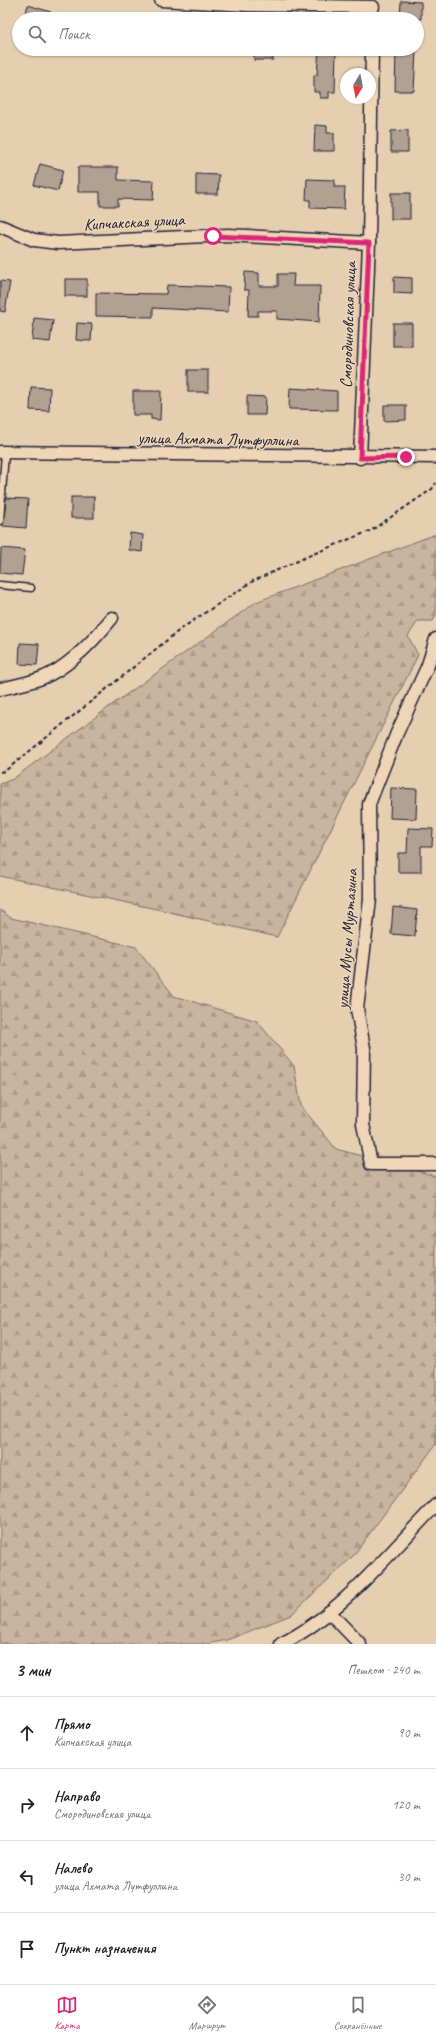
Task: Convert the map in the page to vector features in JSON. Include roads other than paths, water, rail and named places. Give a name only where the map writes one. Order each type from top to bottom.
[{"type":"street","points":[[161,0],[248,5],[373,3]]},
{"type":"street","name":"Смородиновская улица","points":[[360,458],[369,243],[372,56]]},
{"type":"street","name":"Кипчакская улица","points":[[0,226],[34,240],[58,243],[228,235],[369,243]]},
{"type":"street","name":"улица Ахмата Лутфуллина","points":[[2,452],[360,458],[436,457]]},
{"type":"street","points":[[0,689],[42,678],[62,667],[98,635],[112,618]]},
{"type":"street","name":"улица Мусы Муртазина","points":[[436,639],[428,665],[397,733],[369,804],[370,899],[357,1009],[364,1048],[363,1124],[371,1164],[436,1164]]},
{"type":"street","points":[[281,1644],[320,1620],[346,1598],[436,1505]]},
{"type":"street","points":[[329,1612],[360,1644]]},
{"type":"lane","points":[[0,520],[2,452]]},
{"type":"lane","points":[[0,585],[31,588]]}]
